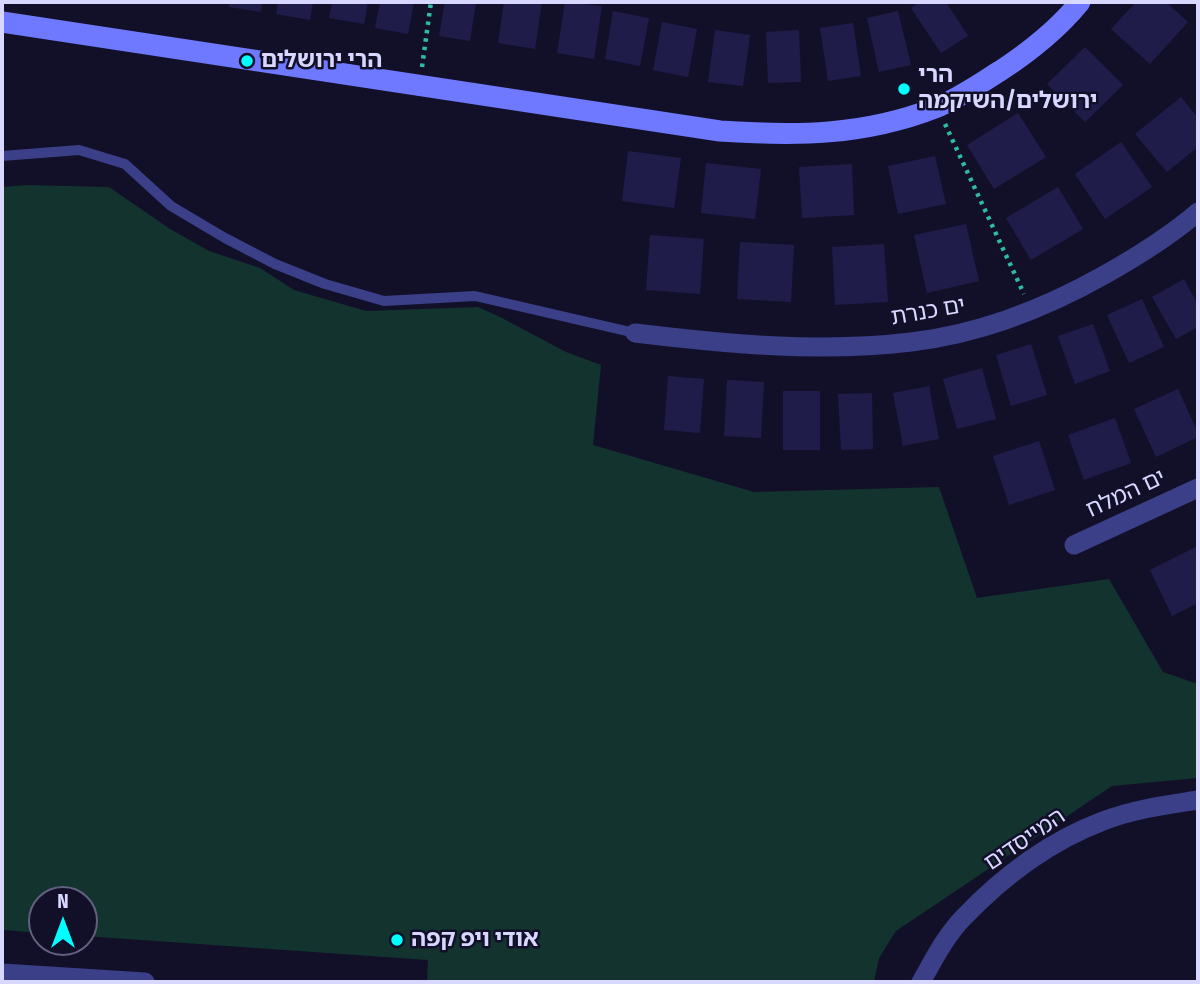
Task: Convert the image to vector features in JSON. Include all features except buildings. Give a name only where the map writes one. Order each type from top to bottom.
[{"type":"street","points":[[2,22],[720,131],[812,134],[853,130],[891,122],[937,107],[978,86],[1013,63],[1074,7]]},
{"type":"street","name":"ים כנרת","points":[[635,333],[709,342],[853,346],[924,340],[973,330],[1031,311],[1086,285],[1138,256],[1198,212]]},
{"type":"street","name":"ים המלח","points":[[1074,545],[1198,488]]},
{"type":"street","name":"המייסדים","points":[[921,982],[961,920],[1000,884],[1068,836],[1104,820],[1150,807],[1198,800]]},
{"type":"street","points":[[2,973],[145,982]]},
{"type":"lane","points":[[2,156],[79,150],[125,164],[172,206],[225,238],[275,264],[325,284],[372,298],[384,301],[475,296],[635,333]]},
{"type":"path","points":[[420,85],[431,2]]},
{"type":"path","points":[[937,107],[1031,311]]},
{"type":"green space","points":[[2,187],[109,187],[170,229],[209,251],[260,268],[294,290],[366,311],[478,307],[566,352],[601,365],[593,445],[754,492],[939,487],[977,598],[1109,579],[1163,672],[1198,684],[1198,778],[1112,786],[896,931],[879,958],[874,982],[427,982],[428,960],[98,937],[98,886],[28,886],[28,932],[2,930]]},
{"type":"place","name":"הרי ירושלים","points":[[247,61]]},
{"type":"place","name":"הרי ירושלים/השיקמה","points":[[904,89]]},
{"type":"place","name":"אודי ויפ קפה","points":[[397,940]]}]
